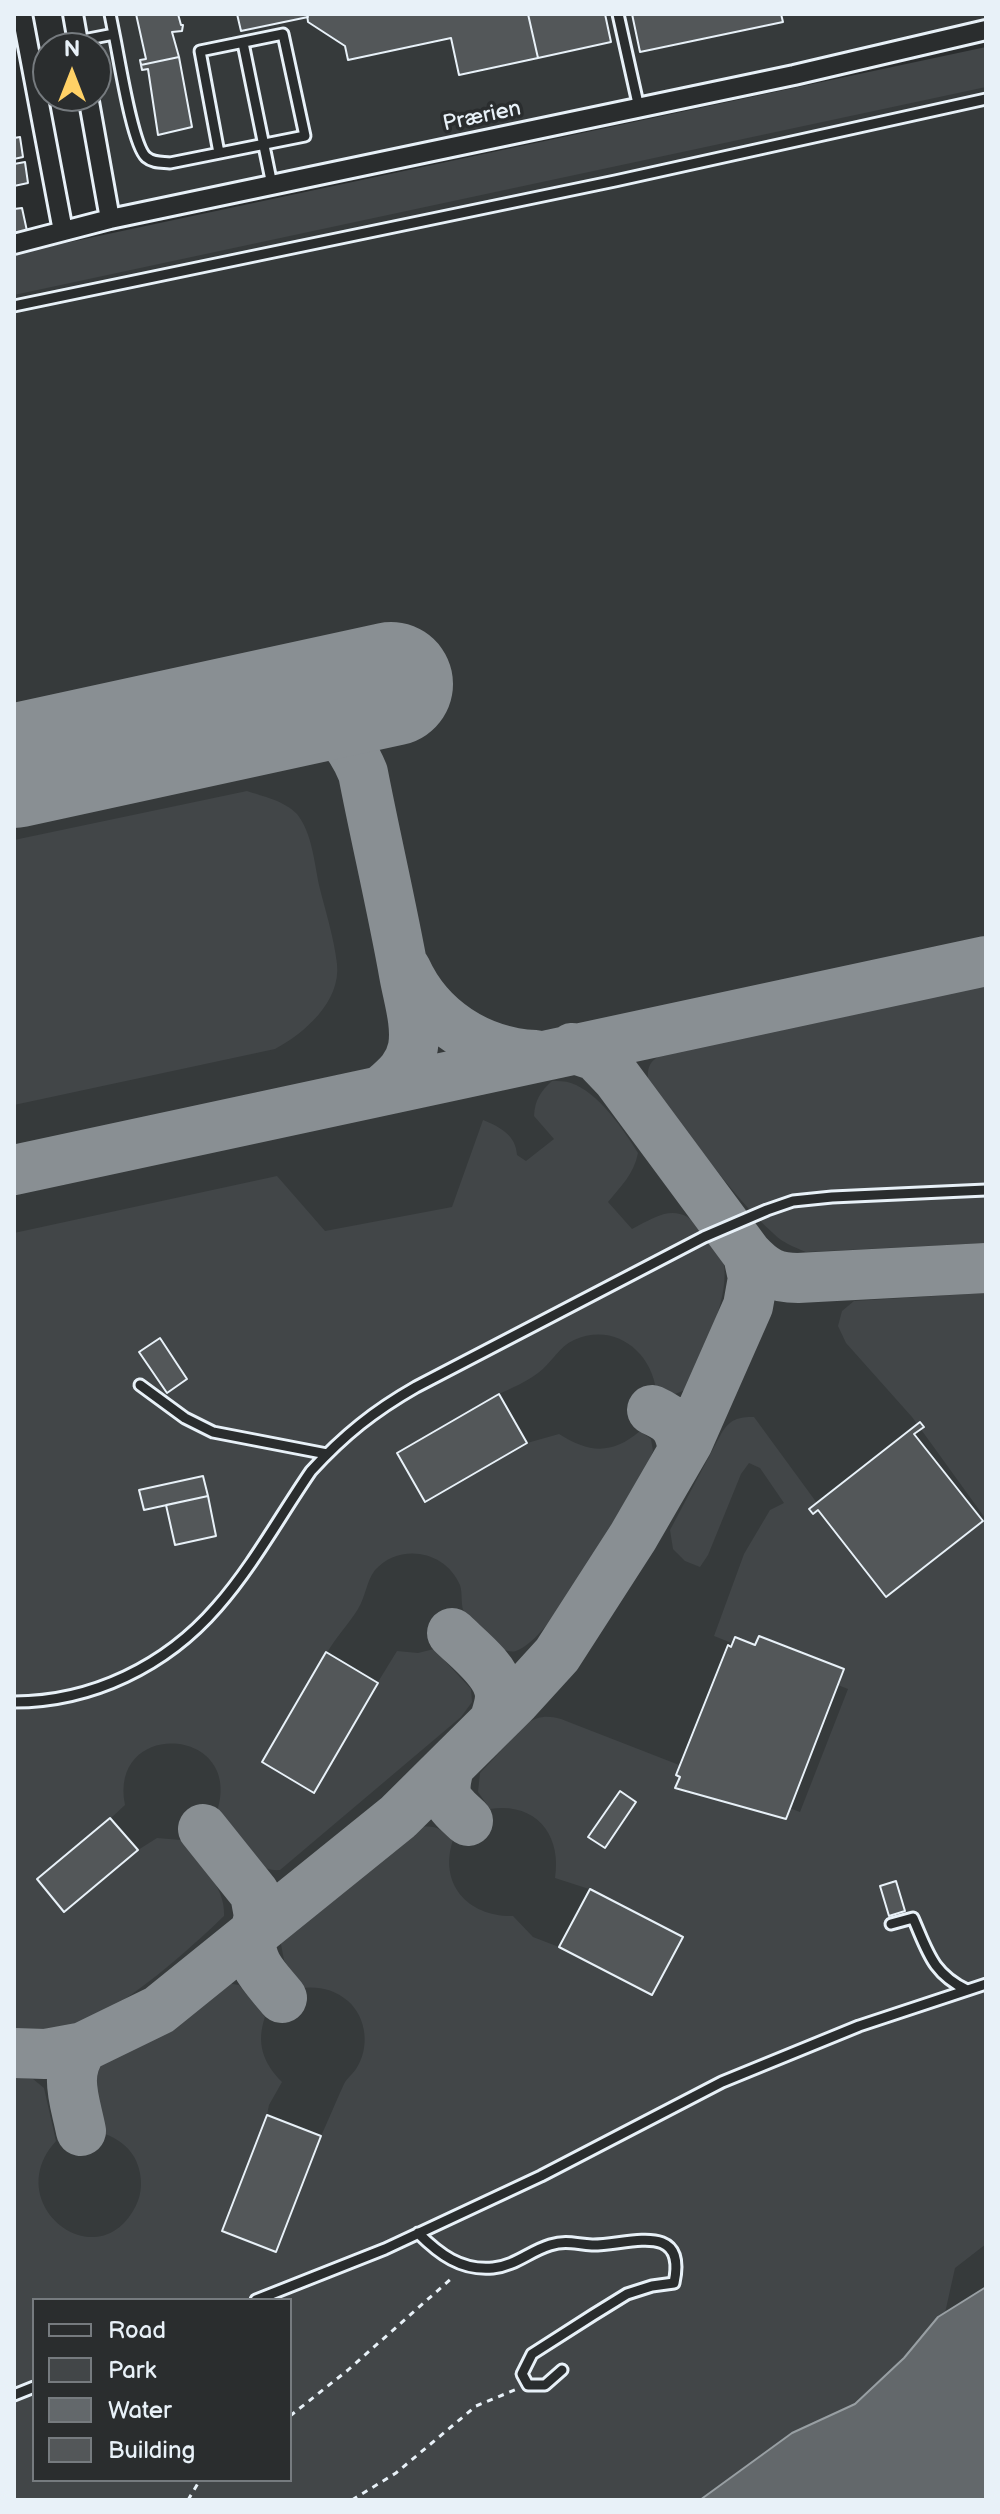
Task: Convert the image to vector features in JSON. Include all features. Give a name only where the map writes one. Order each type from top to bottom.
[{"type":"street","points":[[22,14],[63,231]]},
{"type":"street","name":"Prærien","points":[[14,244],[110,219],[639,108],[986,30]]},
{"type":"street","points":[[91,112],[110,219]]},
{"type":"lane","points":[[110,14],[135,136],[143,155],[154,162],[170,163],[305,136],[283,34],[200,51],[219,153]]},
{"type":"lane","points":[[618,14],[639,108]]},
{"type":"lane","points":[[243,43],[272,185]]},
{"type":"lane","points":[[14,306],[986,99]]},
{"type":"lane","points":[[14,1702],[67,1697],[102,1688],[157,1660],[189,1635],[218,1606],[311,1471],[376,1410],[416,1387],[704,1237],[793,1201],[986,1190]]},
{"type":"lane","points":[[140,1385],[185,1418],[213,1432],[327,1454]]},
{"type":"lane","points":[[891,1924],[913,1918],[931,1959],[946,1980],[967,1990]]},
{"type":"lane","points":[[261,2298],[418,2233],[541,2176],[722,2082],[859,2026],[986,1984]]},
{"type":"lane","points":[[418,2233],[438,2253],[465,2266],[494,2268],[524,2259],[547,2245],[572,2241],[591,2245],[644,2238],[660,2241],[671,2252],[677,2267],[674,2283],[627,2294],[532,2354],[522,2374],[528,2385],[545,2385],[562,2370]]},
{"type":"path","points":[[292,2414],[348,2370],[465,2266]]},
{"type":"path","points":[[352,2500],[396,2473],[476,2406],[528,2385]]},
{"type":"path","points":[[188,2500],[199,2482]]},
{"type":"shaded area","points":[[73,14],[986,14],[986,30],[110,219],[98,112],[112,112],[112,32],[76,32]]},
{"type":"shaded area","points":[[986,69],[986,2287],[938,2317],[700,2500],[14,2500],[14,273]]},
{"type":"green space","points":[[986,47],[986,87],[14,295],[14,254]]},
{"type":"green space","points":[[247,791],[292,809],[309,838],[337,964],[333,991],[319,1014],[298,1034],[275,1049],[14,1105],[14,840]]},
{"type":"green space","points":[[986,984],[986,1243],[806,1252],[793,1246],[777,1237],[740,1199],[648,1080],[651,1063],[666,1053]]},
{"type":"green space","points":[[552,1081],[571,1083],[591,1094],[618,1123],[638,1153],[630,1174],[608,1202],[632,1229],[651,1219],[676,1213],[693,1221],[713,1241],[721,1254],[724,1268],[721,1303],[688,1389],[675,1394],[656,1390],[647,1363],[638,1352],[616,1338],[589,1335],[568,1343],[538,1373],[499,1394],[527,1443],[559,1434],[590,1448],[610,1448],[640,1431],[651,1439],[653,1451],[646,1470],[567,1598],[531,1642],[516,1651],[496,1645],[475,1626],[463,1611],[460,1585],[453,1573],[434,1558],[409,1553],[385,1561],[375,1570],[358,1609],[327,1653],[378,1682],[397,1651],[418,1653],[434,1649],[471,1689],[472,1702],[461,1717],[280,1870],[260,1865],[235,1841],[217,1812],[220,1783],[212,1762],[196,1749],[175,1744],[154,1746],[136,1757],[125,1777],[125,1805],[111,1818],[138,1850],[157,1838],[181,1840],[216,1885],[224,1916],[156,1976],[98,2015],[65,2027],[14,2030],[14,1233],[277,1176],[325,1231],[452,1207],[483,1120],[506,1133],[514,1142],[517,1155],[526,1161],[554,1139],[534,1116],[539,1097]]},
{"type":"green space","points":[[986,1293],[986,2244],[955,2268],[945,2313],[938,2317],[904,2358],[855,2404],[792,2433],[700,2500],[14,2500],[14,2077],[33,2079],[44,2088],[56,2141],[42,2164],[39,2187],[45,2208],[58,2224],[76,2234],[96,2237],[116,2230],[133,2211],[141,2185],[137,2162],[128,2149],[110,2136],[95,2131],[93,2087],[97,2070],[101,2063],[168,2027],[220,1986],[227,1983],[239,1985],[265,2017],[261,2035],[263,2052],[282,2082],[267,2115],[321,2136],[344,2084],[360,2061],[365,2043],[363,2024],[348,2001],[337,1994],[320,1988],[301,1988],[284,1960],[280,1939],[420,1827],[438,1829],[453,1840],[449,1856],[450,1871],[461,1895],[471,1904],[497,1915],[513,1916],[533,1937],[559,1947],[589,1889],[555,1878],[556,1862],[550,1835],[533,1816],[506,1808],[490,1809],[478,1792],[480,1773],[527,1723],[543,1717],[561,1719],[800,1812],[848,1689],[714,1636],[744,1554],[770,1510],[784,1503],[760,1468],[749,1463],[741,1474],[708,1555],[700,1567],[685,1561],[673,1549],[670,1530],[724,1429],[739,1418],[754,1417],[882,1592],[985,1518],[912,1417],[846,1343],[838,1326],[842,1311],[854,1301]],"holes":[[[620,1791],[636,1802],[604,1848],[588,1836]]]},
{"type":"water","points":[[986,2287],[986,2500],[700,2500],[792,2433],[855,2404],[904,2358],[938,2317]]},
{"type":"building","points":[[136,14],[178,14],[182,31],[172,32],[179,57],[141,65],[140,60],[146,59]]},
{"type":"building","points":[[237,14],[307,14],[308,17],[241,31]]},
{"type":"building","points":[[307,14],[528,14],[538,58],[459,75],[451,38],[348,60],[345,46],[308,22]]},
{"type":"building","points":[[528,14],[605,14],[611,42],[538,58]]},
{"type":"building","points":[[632,14],[781,14],[783,22],[640,52]]},
{"type":"building","points":[[179,57],[192,127],[158,135],[148,69],[142,70],[141,65]]},
{"type":"building","points":[[20,137],[23,157],[14,159],[14,138]]},
{"type":"building","points":[[25,162],[28,183],[14,186],[14,164]]},
{"type":"building","points":[[22,208],[27,231],[14,233],[14,209]]},
{"type":"building","points":[[160,1338],[187,1379],[167,1393],[139,1352]]},
{"type":"building","points":[[499,1394],[527,1443],[425,1502],[397,1453]]},
{"type":"building","points":[[920,1422],[924,1427],[914,1434],[983,1521],[886,1597],[818,1510],[813,1514],[809,1509]]},
{"type":"building","points":[[203,1476],[208,1496],[144,1510],[139,1490]]},
{"type":"building","points":[[208,1496],[216,1536],[175,1545],[166,1505]]},
{"type":"building","points":[[759,1636],[844,1669],[786,1819],[675,1788],[680,1777],[676,1775],[728,1645],[731,1647],[735,1637],[755,1645]]},
{"type":"building","points":[[326,1652],[378,1683],[314,1793],[262,1762]]},
{"type":"building","points":[[620,1791],[636,1802],[605,1848],[588,1837]]},
{"type":"building","points":[[110,1818],[138,1850],[64,1912],[37,1879]]},
{"type":"building","points":[[896,1881],[905,1911],[889,1916],[880,1886]]},
{"type":"building","points":[[590,1889],[683,1937],[652,1995],[559,1947]]},
{"type":"building","points":[[267,2115],[321,2136],[276,2252],[222,2231]]},
{"type":"taxiway","points":[[292,706],[335,731],[350,748],[363,773],[414,1029],[413,1047],[405,1067],[381,1091]]},
{"type":"taxiway","points":[[14,1170],[986,961]]},
{"type":"taxiway","points":[[406,969],[428,1004],[458,1030],[494,1047],[535,1055]]},
{"type":"taxiway","points":[[572,1048],[596,1056],[617,1078],[748,1255],[770,1273],[798,1278],[986,1268]]},
{"type":"taxiway","points":[[14,2053],[45,2054],[83,2047],[159,2010],[398,1817],[516,1700],[557,1655],[633,1537],[688,1442],[748,1306],[753,1278],[748,1255]]},
{"type":"taxiway","points":[[652,1410],[674,1425],[683,1450]]},
{"type":"taxiway","points":[[452,1633],[496,1681],[500,1697],[494,1722]]},
{"type":"taxiway","points":[[449,1768],[446,1793],[455,1809],[468,1821]]},
{"type":"taxiway","points":[[203,1829],[255,1894],[259,1916],[255,1933]]},
{"type":"taxiway","points":[[251,1936],[255,1962],[282,1998]]},
{"type":"taxiway","points":[[81,2131],[72,2078],[73,2068],[83,2047]]},
{"type":"runway","points":[[14,766],[391,684]]}]
